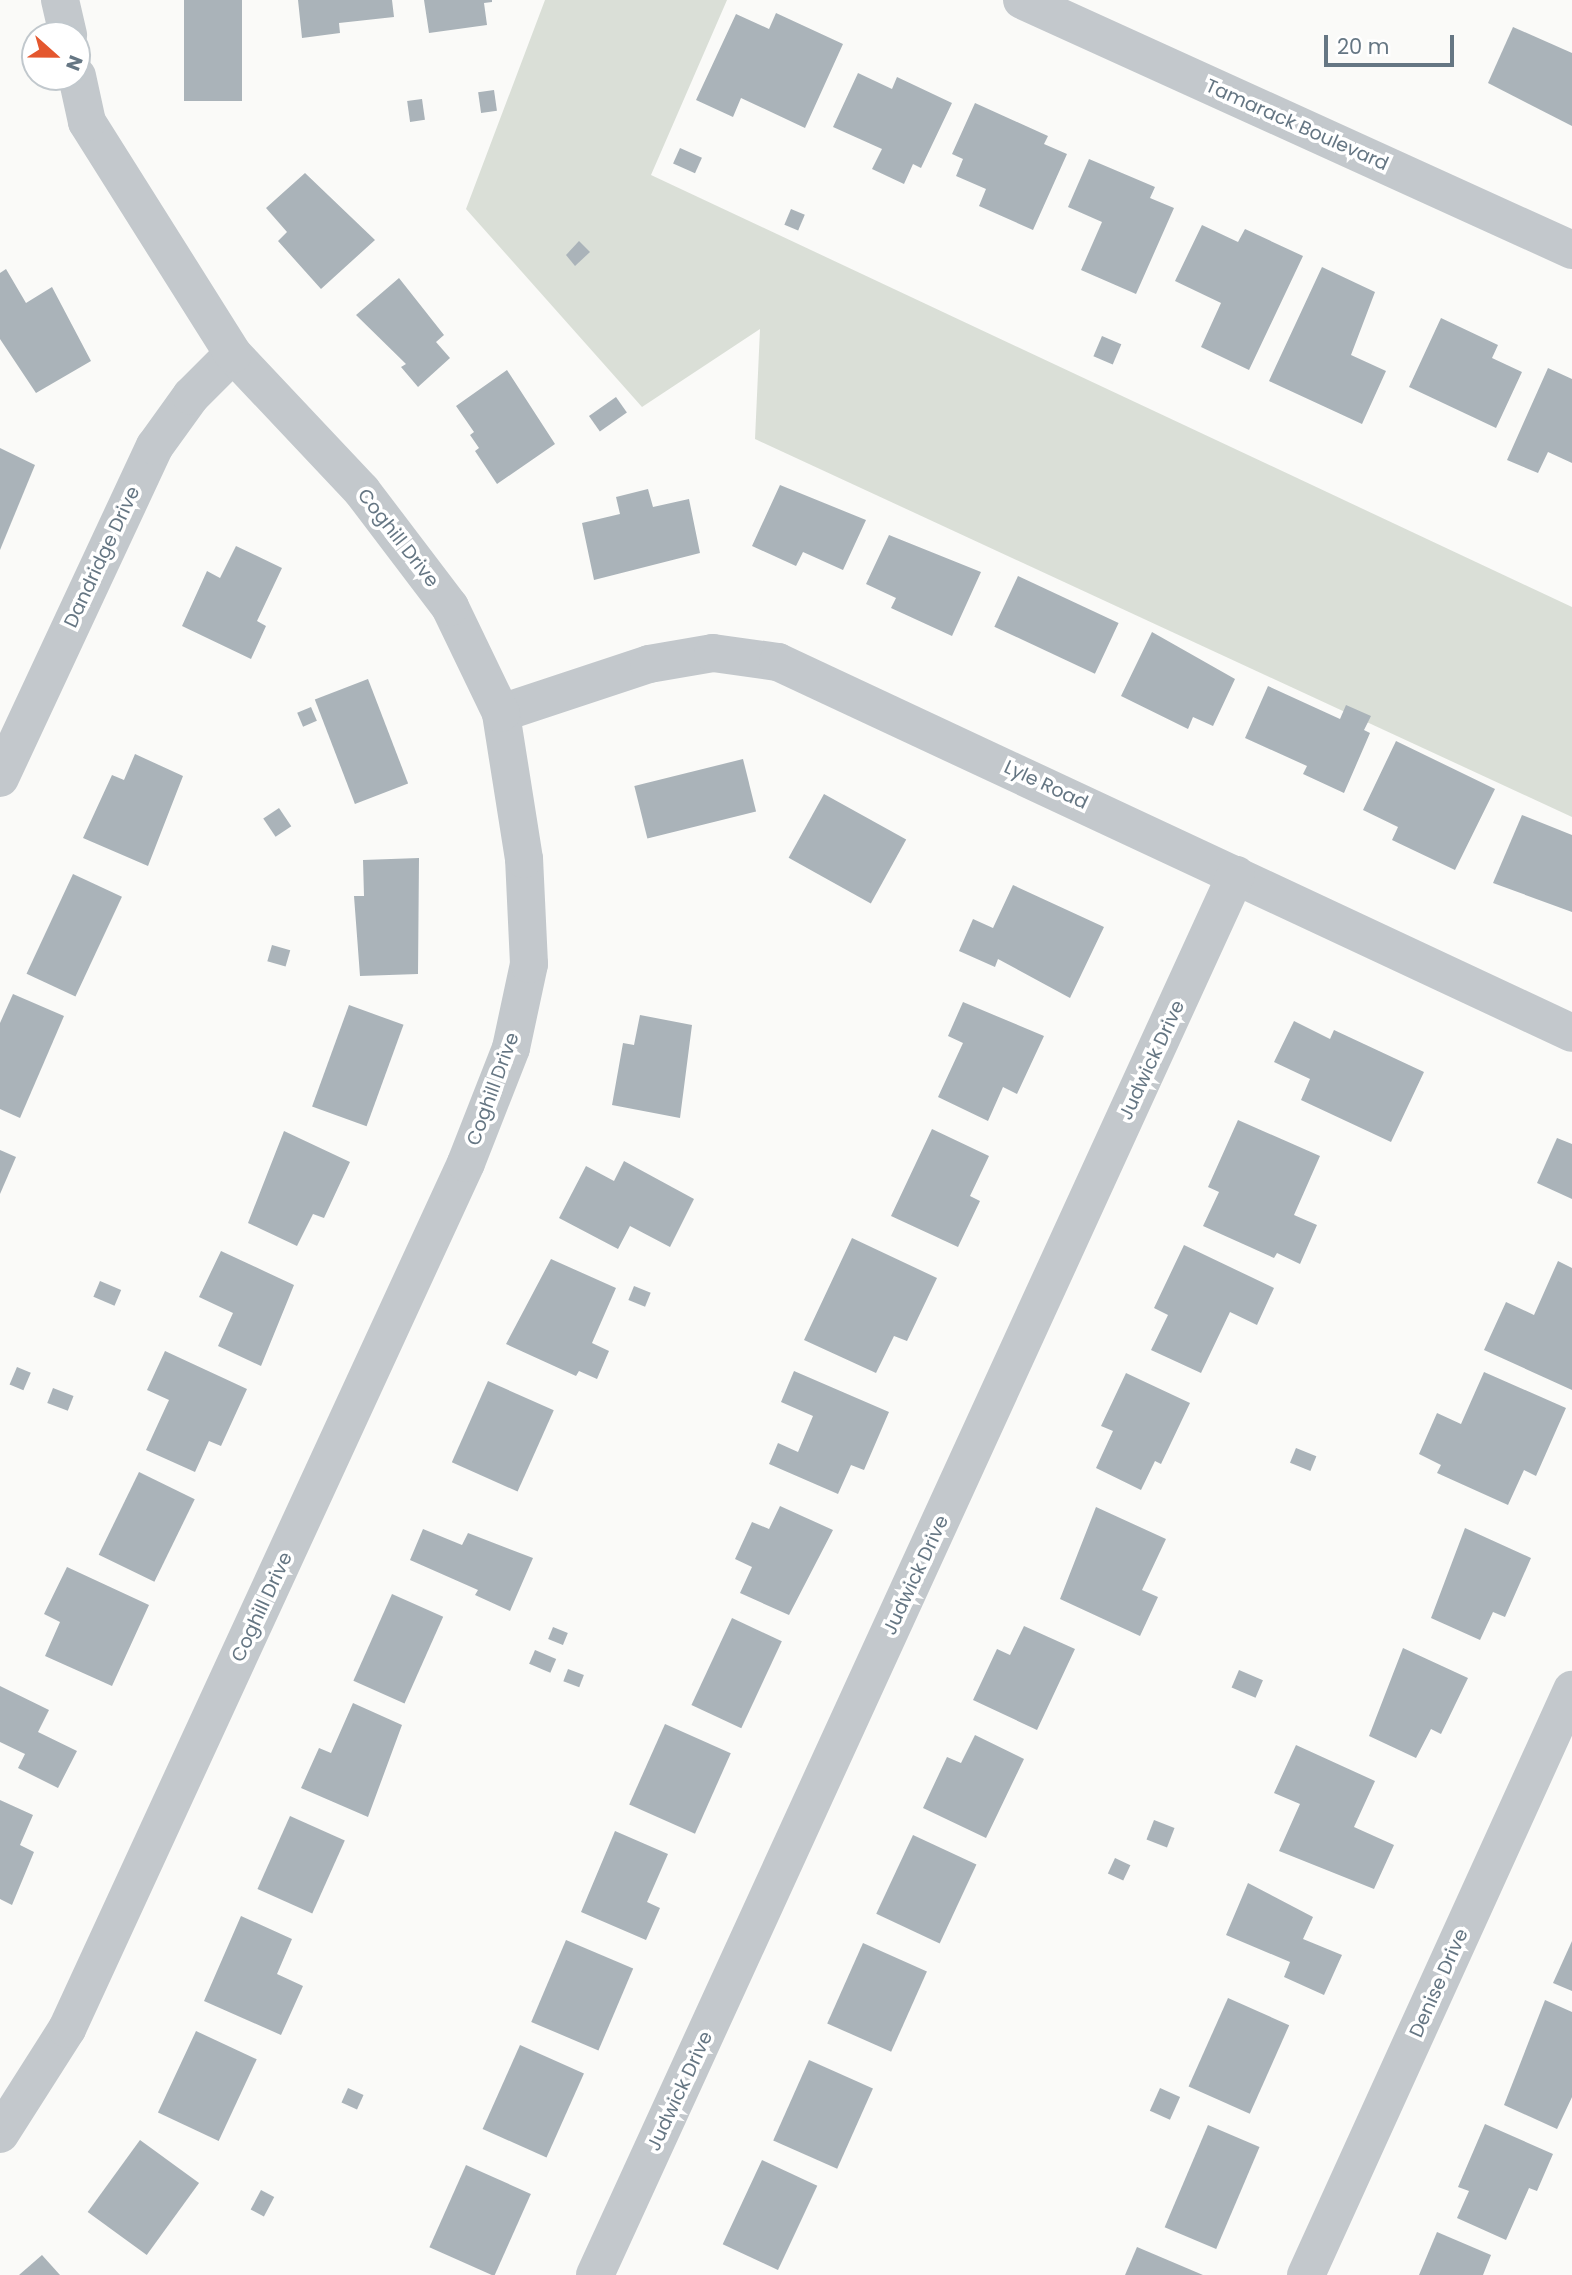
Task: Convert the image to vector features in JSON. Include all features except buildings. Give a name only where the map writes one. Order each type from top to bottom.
[{"type":"street","points":[[60,0],[65,21]]},
{"type":"street","name":"Tamarack Boulevard","points":[[1022,0],[1079,12],[1572,250]]},
{"type":"street","name":"Coghill Drive","points":[[0,2134],[67,2029],[461,1175],[511,1048],[529,964],[524,859],[501,713],[450,607],[362,491],[233,354],[87,122],[80,91]]},
{"type":"street","name":"Dandridge Drive","points":[[0,778],[155,446],[191,396],[233,354]]},
{"type":"street","name":"Lyle Road","points":[[501,713],[649,664],[713,653],[778,663],[1572,1033]]},
{"type":"street","name":"Judwick Drive","points":[[595,2275],[1236,875]]},
{"type":"street","name":"Denise Drive","points":[[1306,2275],[1572,1690]]},
{"type":"shaded area","points":[[545,0],[727,0],[651,175],[1572,607],[1572,817],[755,439],[760,329],[642,407],[466,209]]}]
